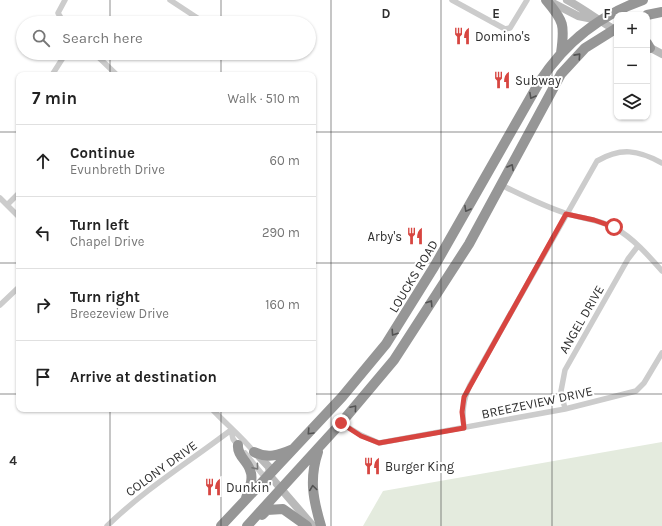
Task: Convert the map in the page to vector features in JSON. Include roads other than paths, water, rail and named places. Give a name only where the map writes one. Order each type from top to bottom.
[{"type":"highway","points":[[547,0],[560,16],[564,30],[561,53]]},
{"type":"highway","name":"LOUCKS ROAD","points":[[221,526],[270,476],[363,373],[401,322],[540,81],[561,53],[599,20],[615,11],[643,0]]},
{"type":"highway","points":[[650,16],[662,12]]},
{"type":"highway","points":[[249,526],[321,446],[394,360],[469,244],[561,74],[585,48],[614,30]]},
{"type":"highway","points":[[238,445],[238,452],[250,470],[252,482],[245,501]]},
{"type":"highway","points":[[321,446],[313,468],[312,482],[321,526]]},
{"type":"highway","points":[[254,452],[262,456],[271,456],[295,448]]},
{"type":"highway","points":[[249,526],[267,510],[279,508],[284,509],[307,526]]},
{"type":"main road","points":[[547,0],[578,16],[599,20]]},
{"type":"main road","points":[[567,0],[614,28]]},
{"type":"main road","points":[[650,46],[662,54]]},
{"type":"main road","points":[[254,452],[269,467],[270,476],[313,526]]},
{"type":"street","points":[[60,16],[58,13],[65,0]]},
{"type":"street","points":[[170,0],[194,16]]},
{"type":"street","points":[[452,0],[505,29],[510,28],[527,0]]},
{"type":"street","points":[[54,72],[62,60]]},
{"type":"street","points":[[101,60],[114,72]]},
{"type":"street","points":[[464,428],[462,412],[464,397],[597,161],[620,151],[647,154],[662,163]]},
{"type":"street","points":[[501,185],[566,214],[594,220],[614,227],[638,246],[662,271]]},
{"type":"street","points":[[7,205],[16,196]]},
{"type":"street","points":[[0,198],[16,214]]},
{"type":"street","name":"ANGEL DRIVE","points":[[565,409],[561,391],[565,370],[628,259],[638,246]]},
{"type":"street","points":[[0,305],[16,290]]},
{"type":"street","name":"BREEZEVIEW DRIVE","points":[[341,423],[361,436],[379,443],[565,409],[636,391],[644,383],[662,352]]},
{"type":"street","points":[[215,412],[231,430],[239,434],[254,452]]},
{"type":"street","points":[[231,430],[233,439],[262,474],[270,476]]},
{"type":"street","name":"COLONY DRIVE","points":[[107,526],[134,500],[158,481],[231,430]]},
{"type":"place","name":"Domino's","points":[[462,36]]},
{"type":"place","name":"Subway","points":[[502,80]]},
{"type":"place","name":"Arby's","points":[[415,236]]},
{"type":"place","name":"Burger King","points":[[372,466]]},
{"type":"place","name":"Dunkin'","points":[[213,487]]}]
